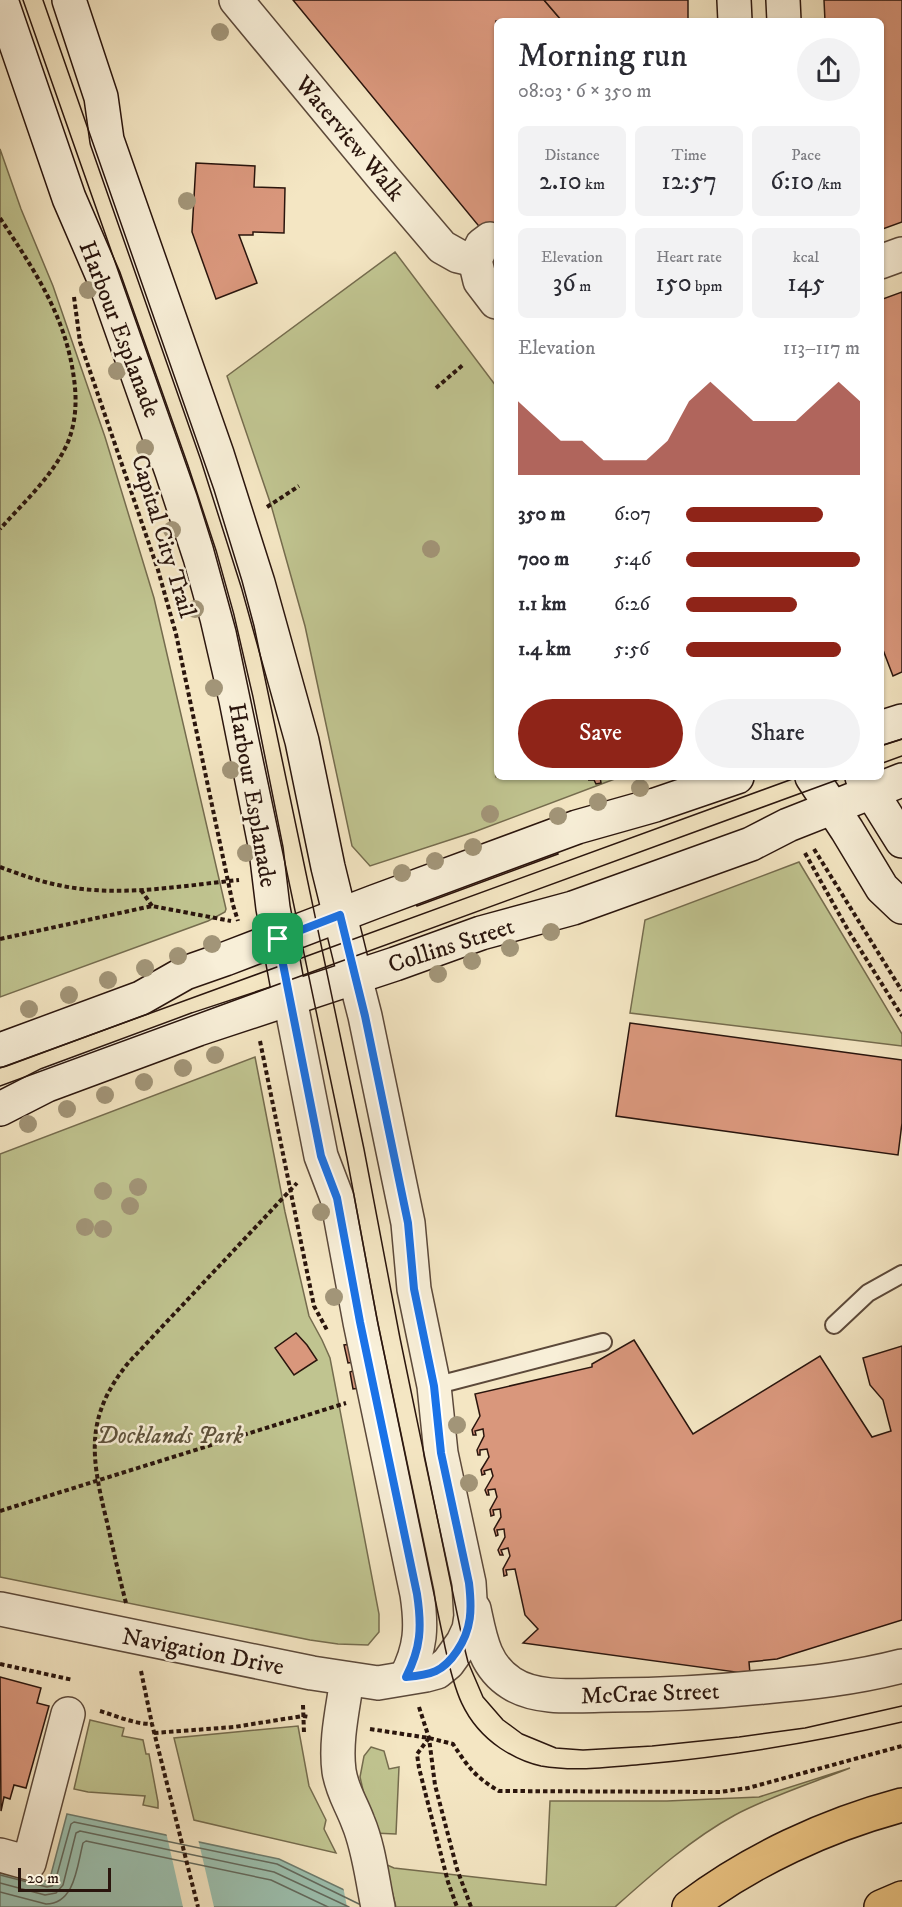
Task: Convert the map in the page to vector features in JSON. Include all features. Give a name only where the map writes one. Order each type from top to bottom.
[{"type":"highway","points":[[689,1907],[714,1888],[763,1860],[820,1834],[881,1810],[902,1805]]},
{"type":"highway","points":[[881,1907],[902,1898]]},
{"type":"street","name":"Harbour Esplanade","points":[[1,0],[69,198],[108,289],[172,472],[217,618],[266,850],[278,939],[321,1156],[337,1198],[360,1322],[417,1594],[419,1645],[406,1677]]},
{"type":"street","name":"Harbour Esplanade","points":[[69,0],[101,97],[107,140],[217,454],[258,583],[302,741],[328,867],[365,1016],[408,1223],[414,1289],[434,1386],[441,1453],[469,1583],[471,1616],[469,1629],[463,1642],[442,1669],[426,1675],[406,1677]]},
{"type":"street","name":"Waterview Walk","points":[[236,0],[442,247],[458,256],[482,250],[480,281],[494,300]]},
{"type":"street","points":[[734,0],[735,18]]},
{"type":"street","points":[[783,0],[784,18]]},
{"type":"street","points":[[884,261],[902,254]]},
{"type":"street","points":[[884,727],[902,721]]},
{"type":"street","points":[[0,1050],[141,998],[184,973],[577,827],[655,805],[728,780]]},
{"type":"street","points":[[814,780],[882,888],[902,907]]},
{"type":"street","name":"Collins Street","points":[[0,1109],[47,1085],[198,1029],[481,933],[579,906],[751,844],[788,825],[832,807],[867,784],[902,780]]},
{"type":"street","points":[[867,784],[902,841]]},
{"type":"street","name":"McCrae Street","points":[[469,1583],[482,1645],[491,1664],[509,1682],[534,1693],[578,1695],[706,1692],[800,1684],[902,1666]]},
{"type":"street","name":"Navigation Drive","points":[[0,1609],[131,1623],[347,1679],[378,1683],[406,1677]]},
{"type":"street","points":[[347,1679],[338,1754],[340,1780],[345,1797],[358,1821],[378,1907]]},
{"type":"street","points":[[0,1855],[29,1863],[68,1714]]},
{"type":"lane","points":[[882,1269],[902,1272]]},
{"type":"lane","points":[[834,1324],[868,1293],[902,1272]]},
{"type":"lane","points":[[434,1386],[485,1366],[603,1342]]},
{"type":"path","points":[[0,218],[38,277],[55,309],[72,361],[76,399],[68,442],[57,461],[44,480],[0,529]]},
{"type":"path","name":"Capital City Trail","points":[[73,288],[81,342],[158,570],[176,634],[228,881]]},
{"type":"path","points":[[436,388],[464,364]]},
{"type":"path","points":[[267,507],[299,486]]},
{"type":"path","points":[[809,842],[902,991]]},
{"type":"path","points":[[800,845],[848,930],[902,1016]]},
{"type":"path","points":[[0,867],[22,876],[59,885],[96,890],[141,890],[242,879]]},
{"type":"path","points":[[141,890],[152,906]]},
{"type":"path","points":[[0,939],[152,906],[233,921]]},
{"type":"path","points":[[198,1907],[154,1733],[131,1623],[96,1480],[94,1439],[102,1404],[117,1377],[291,1189]]},
{"type":"path","points":[[0,1511],[348,1403]]},
{"type":"path","points":[[0,1664],[75,1680],[68,1714]]},
{"type":"path","points":[[154,1733],[234,1727],[303,1716],[453,1744],[467,1766],[480,1780],[499,1791],[720,1792],[748,1788],[902,1746]]},
{"type":"path","points":[[128,1719],[138,1724],[152,1724]]},
{"type":"path","points":[[426,1724],[435,1785],[457,1869],[471,1907]]},
{"type":"path","points":[[429,1738],[417,1754],[419,1768],[457,1907]]},
{"type":"green space","points":[[0,149],[21,209],[53,286],[105,437],[154,598],[226,909],[225,912],[208,921],[0,997]]},
{"type":"green space","points":[[395,252],[494,383],[494,780],[612,780],[474,832],[370,866],[352,846],[305,626],[271,505],[227,376]]},
{"type":"green space","points":[[799,862],[902,1034],[902,1046],[630,1013],[645,920]]},
{"type":"green space","name":"Docklands Park","points":[[255,1057],[285,1212],[309,1316],[330,1358],[379,1614],[379,1632],[368,1645],[310,1640],[0,1577],[0,1154]]},
{"type":"green space","points":[[90,1720],[124,1728],[122,1736],[143,1740],[146,1754],[149,1754],[158,1808],[143,1805],[145,1796],[74,1789]]},
{"type":"green space","points":[[298,1726],[309,1786],[326,1820],[324,1829],[336,1853],[194,1820],[174,1738]]},
{"type":"green space","points":[[371,1747],[384,1751],[389,1769],[399,1767],[396,1834],[373,1833],[360,1777],[364,1756]]},
{"type":"green space","points":[[850,1768],[763,1802],[719,1824],[672,1858],[615,1907],[396,1907],[385,1864],[394,1868],[546,1885],[550,1801],[667,1801],[759,1797]]},
{"type":"water","points":[[67,1814],[279,1859],[380,1907],[0,1907],[0,1869],[49,1882]]},
{"type":"pier","points":[[166,1832],[198,1839],[214,1907],[183,1907]]},
{"type":"pier","points":[[343,1886],[381,1904],[383,1907],[347,1907]]},
{"type":"building","points":[[293,0],[544,0],[559,18],[494,18],[494,245]]},
{"type":"building","points":[[544,0],[688,0],[688,18],[559,18]]},
{"type":"building","points":[[824,0],[902,0],[902,222],[884,229],[884,18],[825,18]]},
{"type":"building","points":[[196,163],[255,166],[254,187],[285,188],[284,233],[253,232],[253,235],[239,235],[257,283],[216,299],[192,232]]},
{"type":"building","points":[[902,292],[902,672],[893,676],[884,652],[884,299]]},
{"type":"building","points":[[555,847],[558,854],[417,906],[414,898]]},
{"type":"building","points":[[630,1023],[902,1060],[902,1123],[898,1155],[616,1116]]},
{"type":"building","points":[[296,1333],[317,1360],[294,1375],[275,1348]]},
{"type":"building","points":[[634,1340],[693,1434],[820,1356],[872,1437],[891,1431],[883,1400],[870,1385],[863,1358],[902,1346],[902,1620],[777,1659],[749,1662],[750,1674],[523,1643],[538,1629],[525,1615],[515,1569],[506,1570],[507,1575],[504,1576],[503,1569],[510,1556],[508,1548],[501,1550],[503,1555],[500,1555],[498,1550],[505,1537],[504,1529],[497,1530],[498,1535],[496,1536],[494,1529],[501,1517],[500,1509],[493,1510],[494,1515],[491,1516],[490,1510],[497,1497],[495,1489],[488,1490],[489,1495],[485,1490],[493,1476],[491,1469],[484,1471],[485,1474],[482,1475],[481,1470],[489,1457],[487,1449],[480,1450],[480,1455],[478,1455],[477,1450],[484,1436],[483,1429],[475,1431],[476,1435],[473,1435],[472,1430],[480,1416],[475,1394],[592,1367],[592,1364]]},
{"type":"building","points":[[351,1344],[355,1362],[348,1363],[344,1345]]},
{"type":"building","points":[[356,1370],[360,1388],[353,1389],[350,1372]]},
{"type":"building","points":[[0,1677],[41,1688],[37,1703],[49,1706],[26,1788],[14,1785],[10,1799],[4,1797],[1,1811]]},
{"type":"tram line","points":[[23,0],[197,495],[236,630],[347,1158],[378,1324],[445,1647],[456,1690],[468,1715],[487,1738],[519,1759],[535,1765],[567,1769],[678,1761],[806,1742],[902,1722]]},
{"type":"tram line","points":[[43,0],[214,490],[254,626],[364,1149],[400,1338],[463,1642],[468,1662],[483,1697],[503,1720],[522,1734],[556,1748],[583,1750],[652,1746],[805,1728],[902,1706]]},
{"type":"tram line","points":[[884,745],[902,739]]},
{"type":"tram line","points":[[884,763],[902,756]]},
{"type":"tram line","points":[[0,1068],[790,780]]},
{"type":"tram line","points":[[0,1086],[837,780]]},
{"type":"route","points":[[340,915],[365,1016],[408,1223],[414,1289],[434,1386],[441,1453],[469,1583],[471,1607],[469,1629],[463,1642],[442,1669],[426,1675],[406,1677],[419,1645],[417,1594],[360,1322],[337,1198],[321,1156],[278,939],[340,915]]}]
